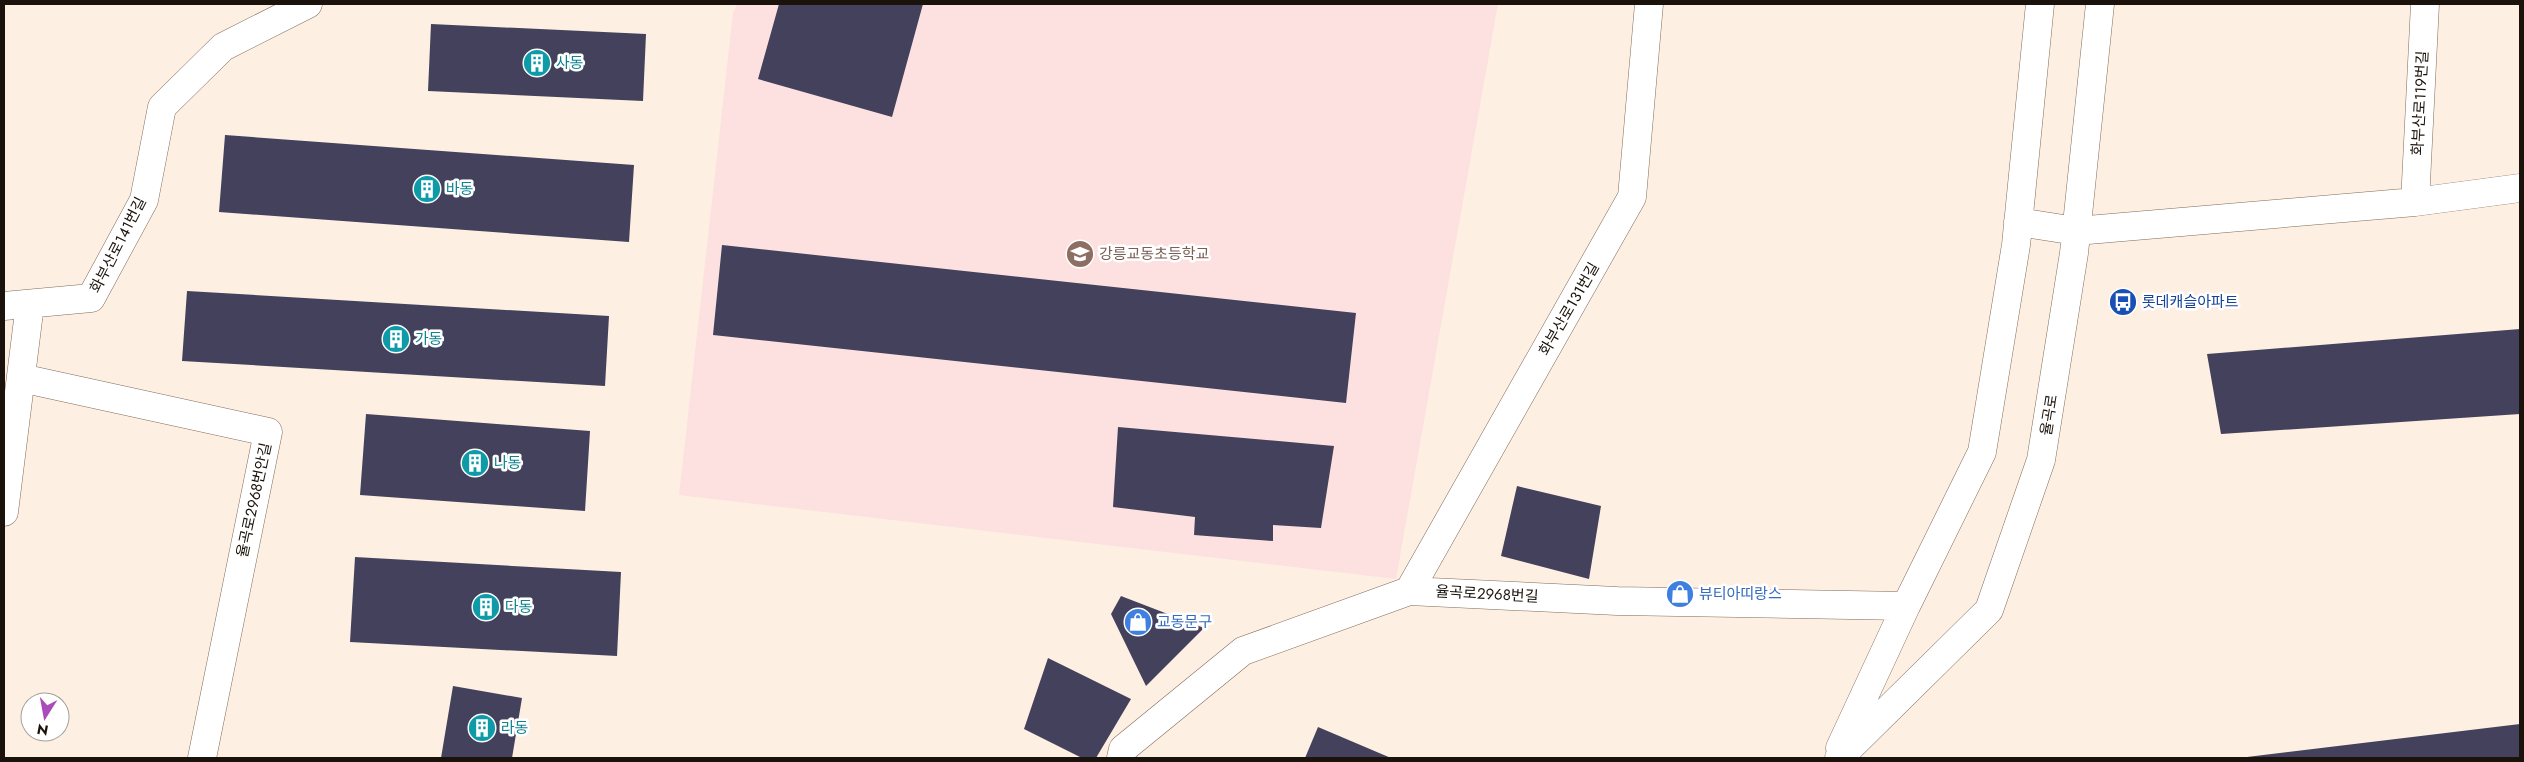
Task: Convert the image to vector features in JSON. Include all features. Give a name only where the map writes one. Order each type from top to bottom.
[{"type":"street","name":"화부산로141번길","points":[[17,305],[91,298],[144,200],[162,107],[224,47],[308,4]]},
{"type":"street","name":"화부산로131번길","points":[[1409,590],[1632,197],[1649,4]]},
{"type":"street","name":"율곡로","points":[[1837,758],[1906,606],[1982,452],[2018,222],[2040,4]]},
{"type":"street","name":"율곡로","points":[[1837,758],[1989,610],[2042,460],[2076,231],[2100,4]]},
{"type":"street","name":"화부산로119번길","points":[[2414,202],[2425,4]]},
{"type":"street","points":[[2018,222],[2076,231],[2414,202],[2520,188]]},
{"type":"street","points":[[4,512],[21,378],[17,305]]},
{"type":"street","name":"율곡로2968번안길","points":[[21,378],[268,432],[202,758]]},
{"type":"street","name":"율곡로2968번길","points":[[1121,758],[1123,749],[1243,651],[1409,590],[1617,601],[1906,606]]},
{"type":"shaded area","name":"강릉교동초등학교","points":[[737,4],[1498,4],[1396,579],[679,495],[733,13]]},
{"type":"building","points":[[779,4],[923,4],[892,117],[758,79]]},
{"type":"building","name":"사동","points":[[431,24],[646,34],[643,101],[428,91]]},
{"type":"building","name":"바동","points":[[225,135],[634,165],[629,242],[219,212]]},
{"type":"building","points":[[722,245],[1356,313],[1346,403],[713,335]]},
{"type":"building","name":"가동","points":[[187,291],[609,316],[605,386],[182,361]]},
{"type":"building","points":[[2520,329],[2520,414],[2221,434],[2207,354]]},
{"type":"building","name":"나동","points":[[366,414],[590,431],[585,511],[360,495]]},
{"type":"building","points":[[1118,427],[1334,446],[1321,528],[1273,525],[1273,541],[1194,535],[1195,517],[1113,507]]},
{"type":"building","points":[[1517,486],[1601,506],[1589,579],[1501,556]]},
{"type":"building","name":"다동","points":[[355,557],[621,572],[617,656],[350,642]]},
{"type":"building","points":[[1121,596],[1204,628],[1146,686],[1111,614]]},
{"type":"building","points":[[1048,658],[1131,699],[1096,758],[1082,758],[1024,729]]},
{"type":"building","name":"라동","points":[[453,686],[522,698],[512,758],[441,758]]},
{"type":"building","points":[[2520,724],[2520,758],[2247,758],[2247,757]]},
{"type":"building","points":[[1318,727],[1391,758],[1305,758]]},
{"type":"place","name":"사동","points":[[537,63]]},
{"type":"place","name":"바동","points":[[427,189]]},
{"type":"place","name":"강릉교동초등학교","points":[[1080,254]]},
{"type":"place","name":"롯데캐슬아파트","points":[[2123,302]]},
{"type":"place","name":"가동","points":[[396,339]]},
{"type":"place","name":"나동","points":[[475,463]]},
{"type":"place","name":"뷰티아띠랑스","points":[[1680,594]]},
{"type":"place","name":"다동","points":[[486,607]]},
{"type":"place","name":"교동문구","points":[[1138,622]]},
{"type":"place","name":"라동","points":[[482,728]]}]
